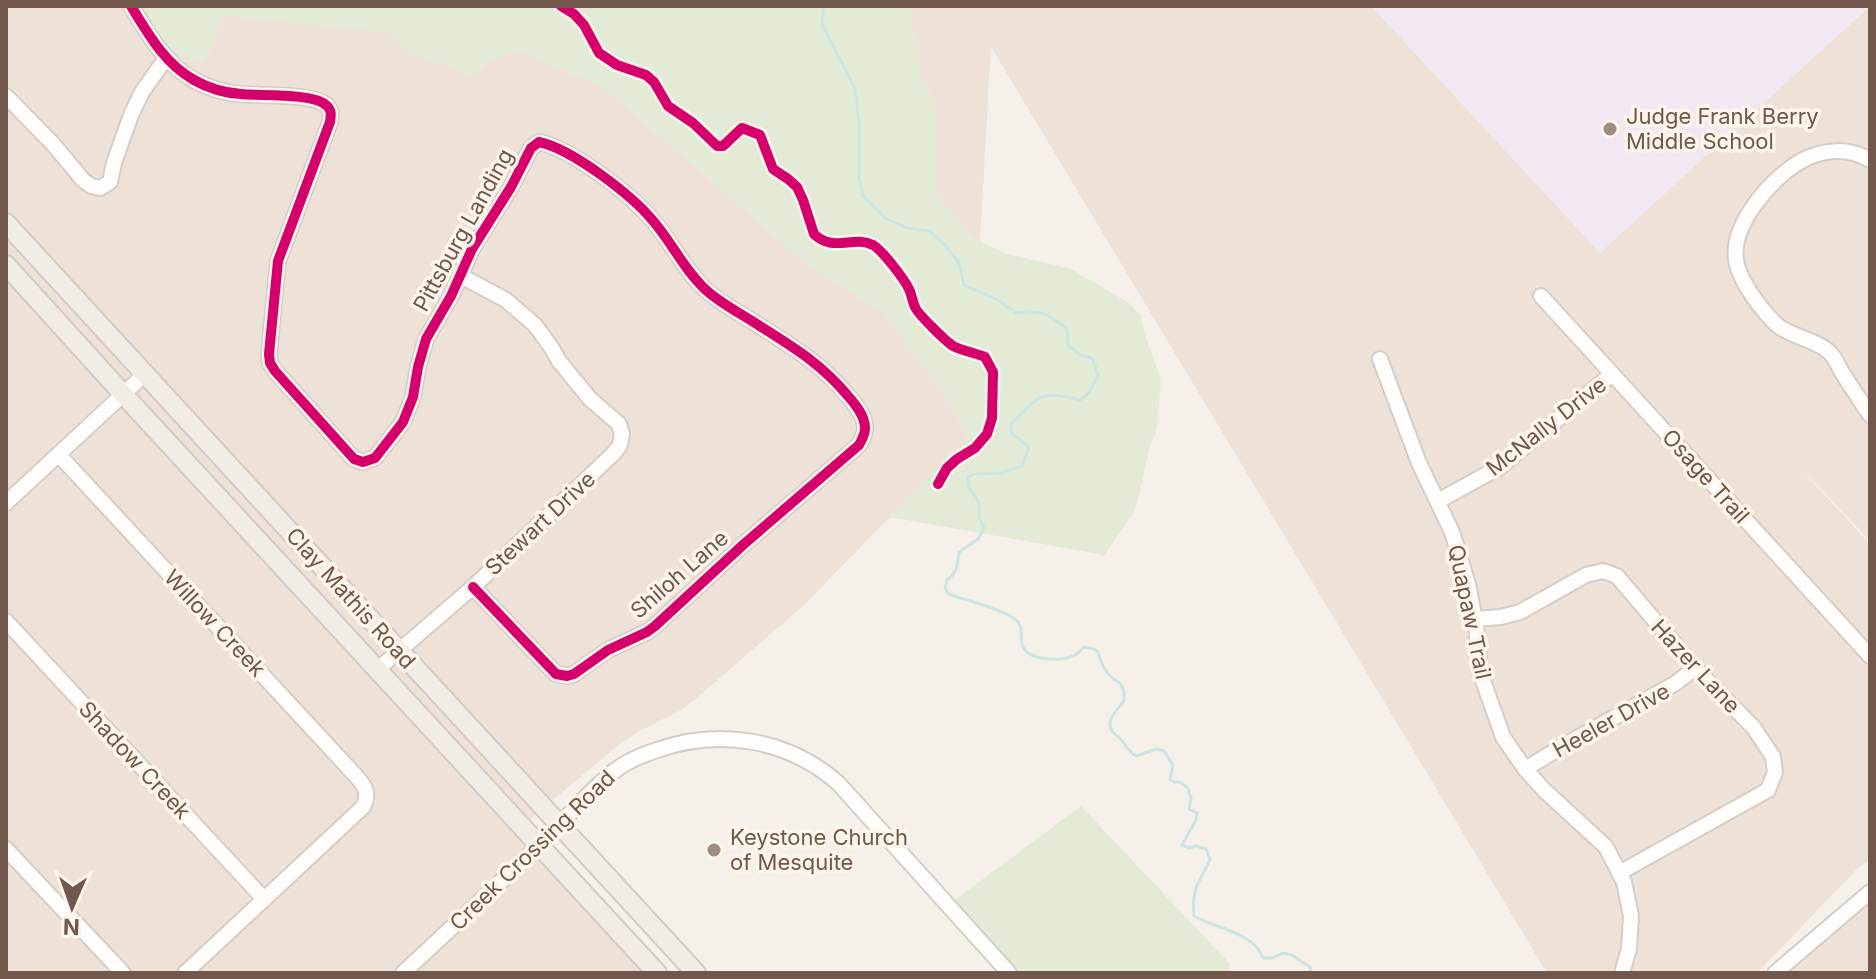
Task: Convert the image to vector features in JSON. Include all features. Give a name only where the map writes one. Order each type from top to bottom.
[{"type":"main road","name":"Clay Mathis Road","points":[[6,223],[696,973]]},
{"type":"main road","name":"Clay Mathis Road","points":[[6,265],[657,973]]},
{"type":"main road","points":[[24,285],[45,265]]},
{"type":"main road","points":[[228,508],[251,488]]},
{"type":"street","points":[[6,96],[83,180],[91,186],[105,187],[110,182],[136,103],[166,58],[131,6]]},
{"type":"street","name":"Pittsburg Landing","points":[[166,58],[196,81],[221,91],[305,98],[329,107],[330,122],[278,261],[269,354],[275,371],[354,459],[363,462],[371,460],[403,422],[409,410],[423,346],[472,249],[511,187],[531,148],[539,142],[584,164],[624,192],[652,219],[709,293],[808,357],[834,379],[856,404],[865,429]]},
{"type":"street","points":[[1870,160],[1860,154],[1840,150],[1818,153],[1789,169],[1749,213],[1738,235],[1736,262],[1745,287],[1778,326],[1830,352],[1870,415]]},
{"type":"street","name":"Stewart Drive","points":[[378,669],[473,587],[620,445],[622,434],[619,424],[590,399],[535,325],[506,300],[461,276]]},
{"type":"street","name":"Osage Trail","points":[[1541,296],[1870,656]]},
{"type":"street","name":"Quapaw Trail","points":[[1380,359],[1419,463],[1452,532],[1468,584],[1480,672],[1503,737],[1544,790],[1606,847],[1624,882],[1631,916],[1629,949],[1622,973]]},
{"type":"street","points":[[6,503],[146,373]]},
{"type":"street","name":"McNally Drive","points":[[1438,501],[1500,467],[1612,374]]},
{"type":"street","name":"Shiloh Lane","points":[[473,587],[556,674],[574,674],[608,650],[655,626],[859,445],[865,429]]},
{"type":"street","name":"Willow Creek","points":[[59,455],[363,783],[366,802],[264,899]]},
{"type":"street","name":"Hazer Lane","points":[[1475,619],[1520,612],[1586,575],[1603,571],[1617,576],[1695,668],[1754,728],[1773,757],[1775,772],[1768,790],[1619,873]]},
{"type":"street","name":"Shadow Creek","points":[[6,621],[264,899]]},
{"type":"street","name":"Heeler Drive","points":[[1525,769],[1676,683],[1695,668]]},
{"type":"street","name":"Creek Crossing Road","points":[[403,973],[615,770],[676,743],[727,738],[785,750],[823,770],[1009,973]]},
{"type":"street","points":[[6,849],[123,973]]},
{"type":"street","points":[[1775,973],[1870,892]]},
{"type":"street","points":[[185,973],[264,899]]},
{"type":"shaded area","points":[[6,6],[1373,6],[1601,251],[1870,6],[1870,541],[1790,457],[1870,544],[1870,860],[1857,869],[1757,973],[1547,973],[991,47],[969,436],[802,607],[685,708],[616,747],[516,831],[645,973],[6,973]]},
{"type":"shaded area","name":"Judge Frank Berry Middle School","points":[[1371,6],[1869,6],[1600,253]]},
{"type":"shaded area","points":[[1870,902],[1870,973],[1790,973],[1829,936]]},
{"type":"green space","points":[[144,6],[910,6],[920,78],[930,92],[935,111],[934,146],[940,199],[973,237],[1004,253],[1071,269],[1129,303],[1141,316],[1161,380],[1157,429],[1150,445],[1134,512],[1103,557],[890,517],[968,436],[943,392],[884,313],[807,265],[605,89],[519,51],[488,62],[473,76],[408,53],[390,33],[223,16],[208,57],[202,63],[182,57],[164,44],[151,26]]},
{"type":"green space","points":[[1081,806],[1230,964],[1229,973],[1017,973],[952,902]]},
{"type":"waterway","points":[[824,6],[822,24],[855,89],[859,124],[859,178],[863,196],[885,218],[907,228],[929,231],[944,244],[959,263],[964,285],[998,300],[1016,313],[1038,312],[1061,324],[1067,329],[1068,345],[1079,354],[1093,359],[1098,376],[1089,393],[1080,400],[1056,395],[1041,397],[1011,424],[1011,433],[1029,447],[1022,466],[1001,473],[968,477],[968,486],[977,500],[984,528],[978,539],[959,552],[956,568],[945,588],[949,594],[1013,618],[1020,625],[1023,647],[1039,658],[1062,659],[1075,655],[1084,647],[1098,652],[1106,670],[1124,691],[1124,701],[1111,719],[1112,731],[1136,756],[1156,749],[1164,751],[1173,765],[1170,779],[1188,788],[1191,799],[1189,809],[1197,813],[1182,845],[1206,849],[1210,859],[1195,891],[1194,916],[1252,942],[1263,958],[1283,953],[1292,955],[1310,967],[1311,973]]},
{"type":"cycle path","points":[[131,6],[166,57],[199,83],[235,93],[310,98],[329,109],[330,122],[278,261],[269,354],[275,371],[354,459],[363,462],[375,458],[403,422],[413,397],[426,339],[451,296],[472,249],[511,187],[531,148],[539,142],[584,163],[631,199],[654,222],[706,290],[815,363],[862,415],[865,430],[859,445],[655,626],[608,650],[574,674],[556,674],[473,587]]},
{"type":"cycle path","points":[[561,6],[584,25],[599,53],[617,65],[646,75],[654,82],[668,106],[693,123],[717,146],[723,146],[742,128],[760,135],[773,169],[797,187],[814,234],[829,242],[866,242],[873,245],[898,272],[917,310],[933,328],[955,347],[985,357],[993,372],[992,418],[987,434],[975,448],[947,468],[938,484]]},
{"type":"place","name":"Judge Frank Berry Middle School","points":[[1610,129]]},
{"type":"place","name":"Keystone Church of Mesquite","points":[[714,850]]}]
